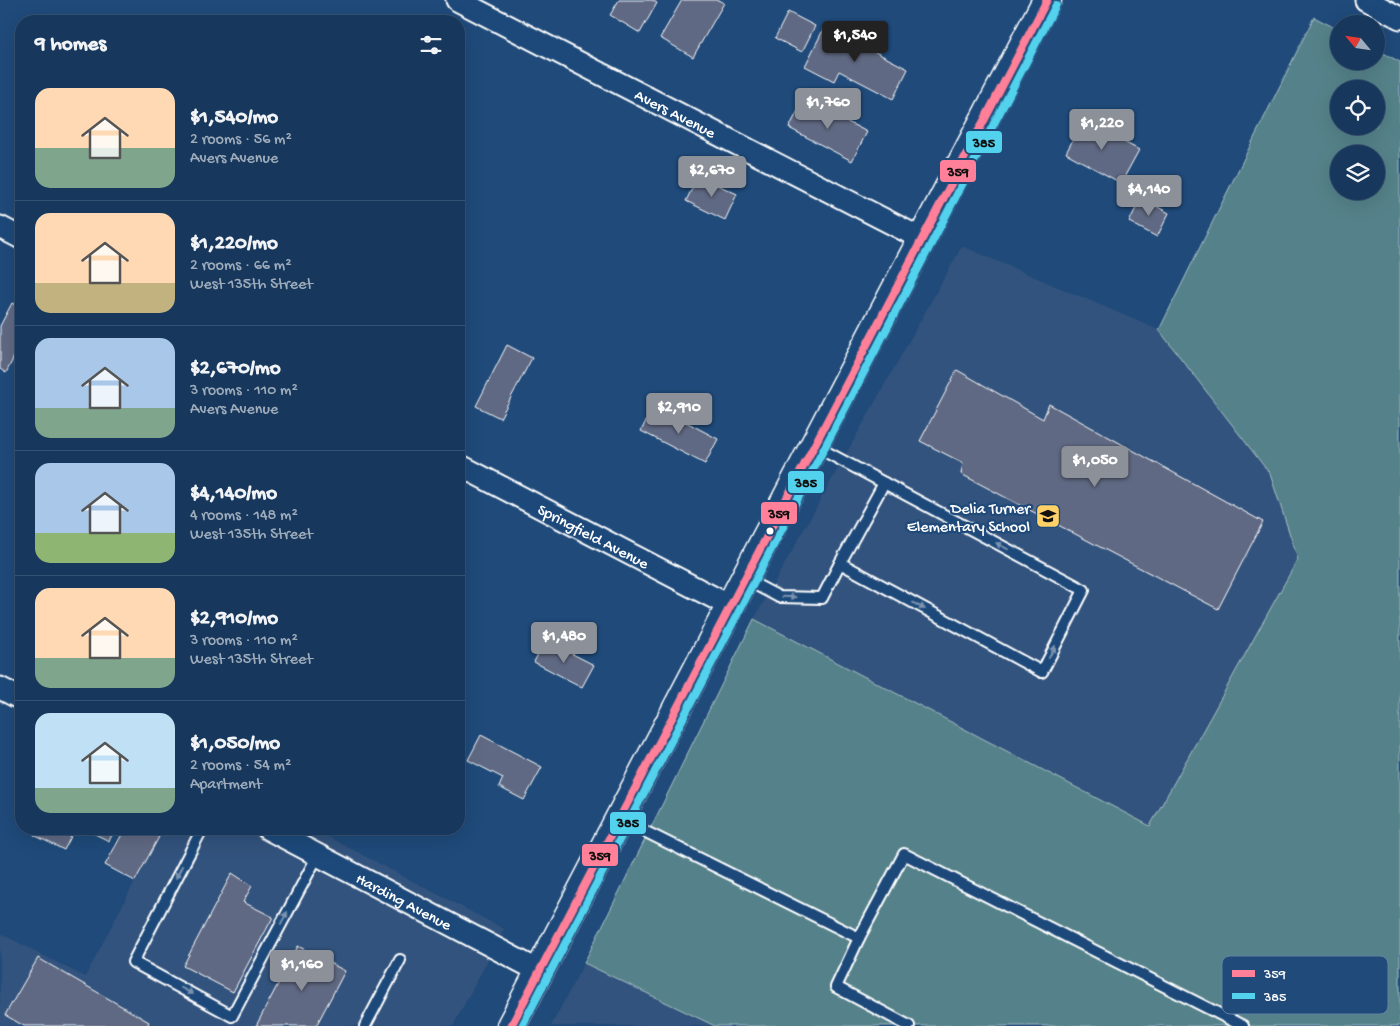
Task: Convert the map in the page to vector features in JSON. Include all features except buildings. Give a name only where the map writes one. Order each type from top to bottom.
[{"type":"street","name":"Avers Avenue","points":[[457,0],[922,239]]},
{"type":"street","points":[[511,1026],[1047,0]]},
{"type":"street","points":[[1366,0],[1400,18]]},
{"type":"street","points":[[0,226],[15,235]]},
{"type":"street","name":"Springfield Avenue","points":[[465,468],[730,606]]},
{"type":"street","points":[[0,688],[15,696]]},
{"type":"street","name":"Harding Avenue","points":[[280,835],[540,971]]},
{"type":"lane","points":[[814,446],[1084,590],[1042,672],[840,564]]},
{"type":"lane","points":[[744,579],[779,597],[822,598],[884,483]]},
{"type":"lane","points":[[620,818],[859,938]]},
{"type":"lane","points":[[199,835],[133,962],[232,1016],[318,855]]},
{"type":"lane","points":[[909,1026],[836,988],[859,938],[904,854],[1243,1026]]},
{"type":"lane","points":[[365,1026],[400,960]]},
{"type":"shaded area","name":"Delia Turner Elementary School","points":[[962,246],[1159,330],[1270,474],[1298,559],[1150,826],[754,619]]},
{"type":"shaded area","points":[[159,835],[324,835],[504,929],[453,1026],[0,1026],[0,933],[85,977]]},
{"type":"shaded area","points":[[584,963],[715,1026],[551,1026]]},
{"type":"green space","points":[[1314,17],[1330,25],[1330,70],[1385,70],[1385,54],[1400,62],[1400,1026],[715,1026],[584,963],[754,619],[1150,826],[1298,559],[1270,474],[1159,330]]},
{"type":"transit line","name":"359","points":[[511,1026],[1047,0]]},
{"type":"transit line","name":"385","points":[[522,1026],[1056,5]]},
{"type":"place","name":"Delia Turner Elementary School","points":[[1048,516]]}]
